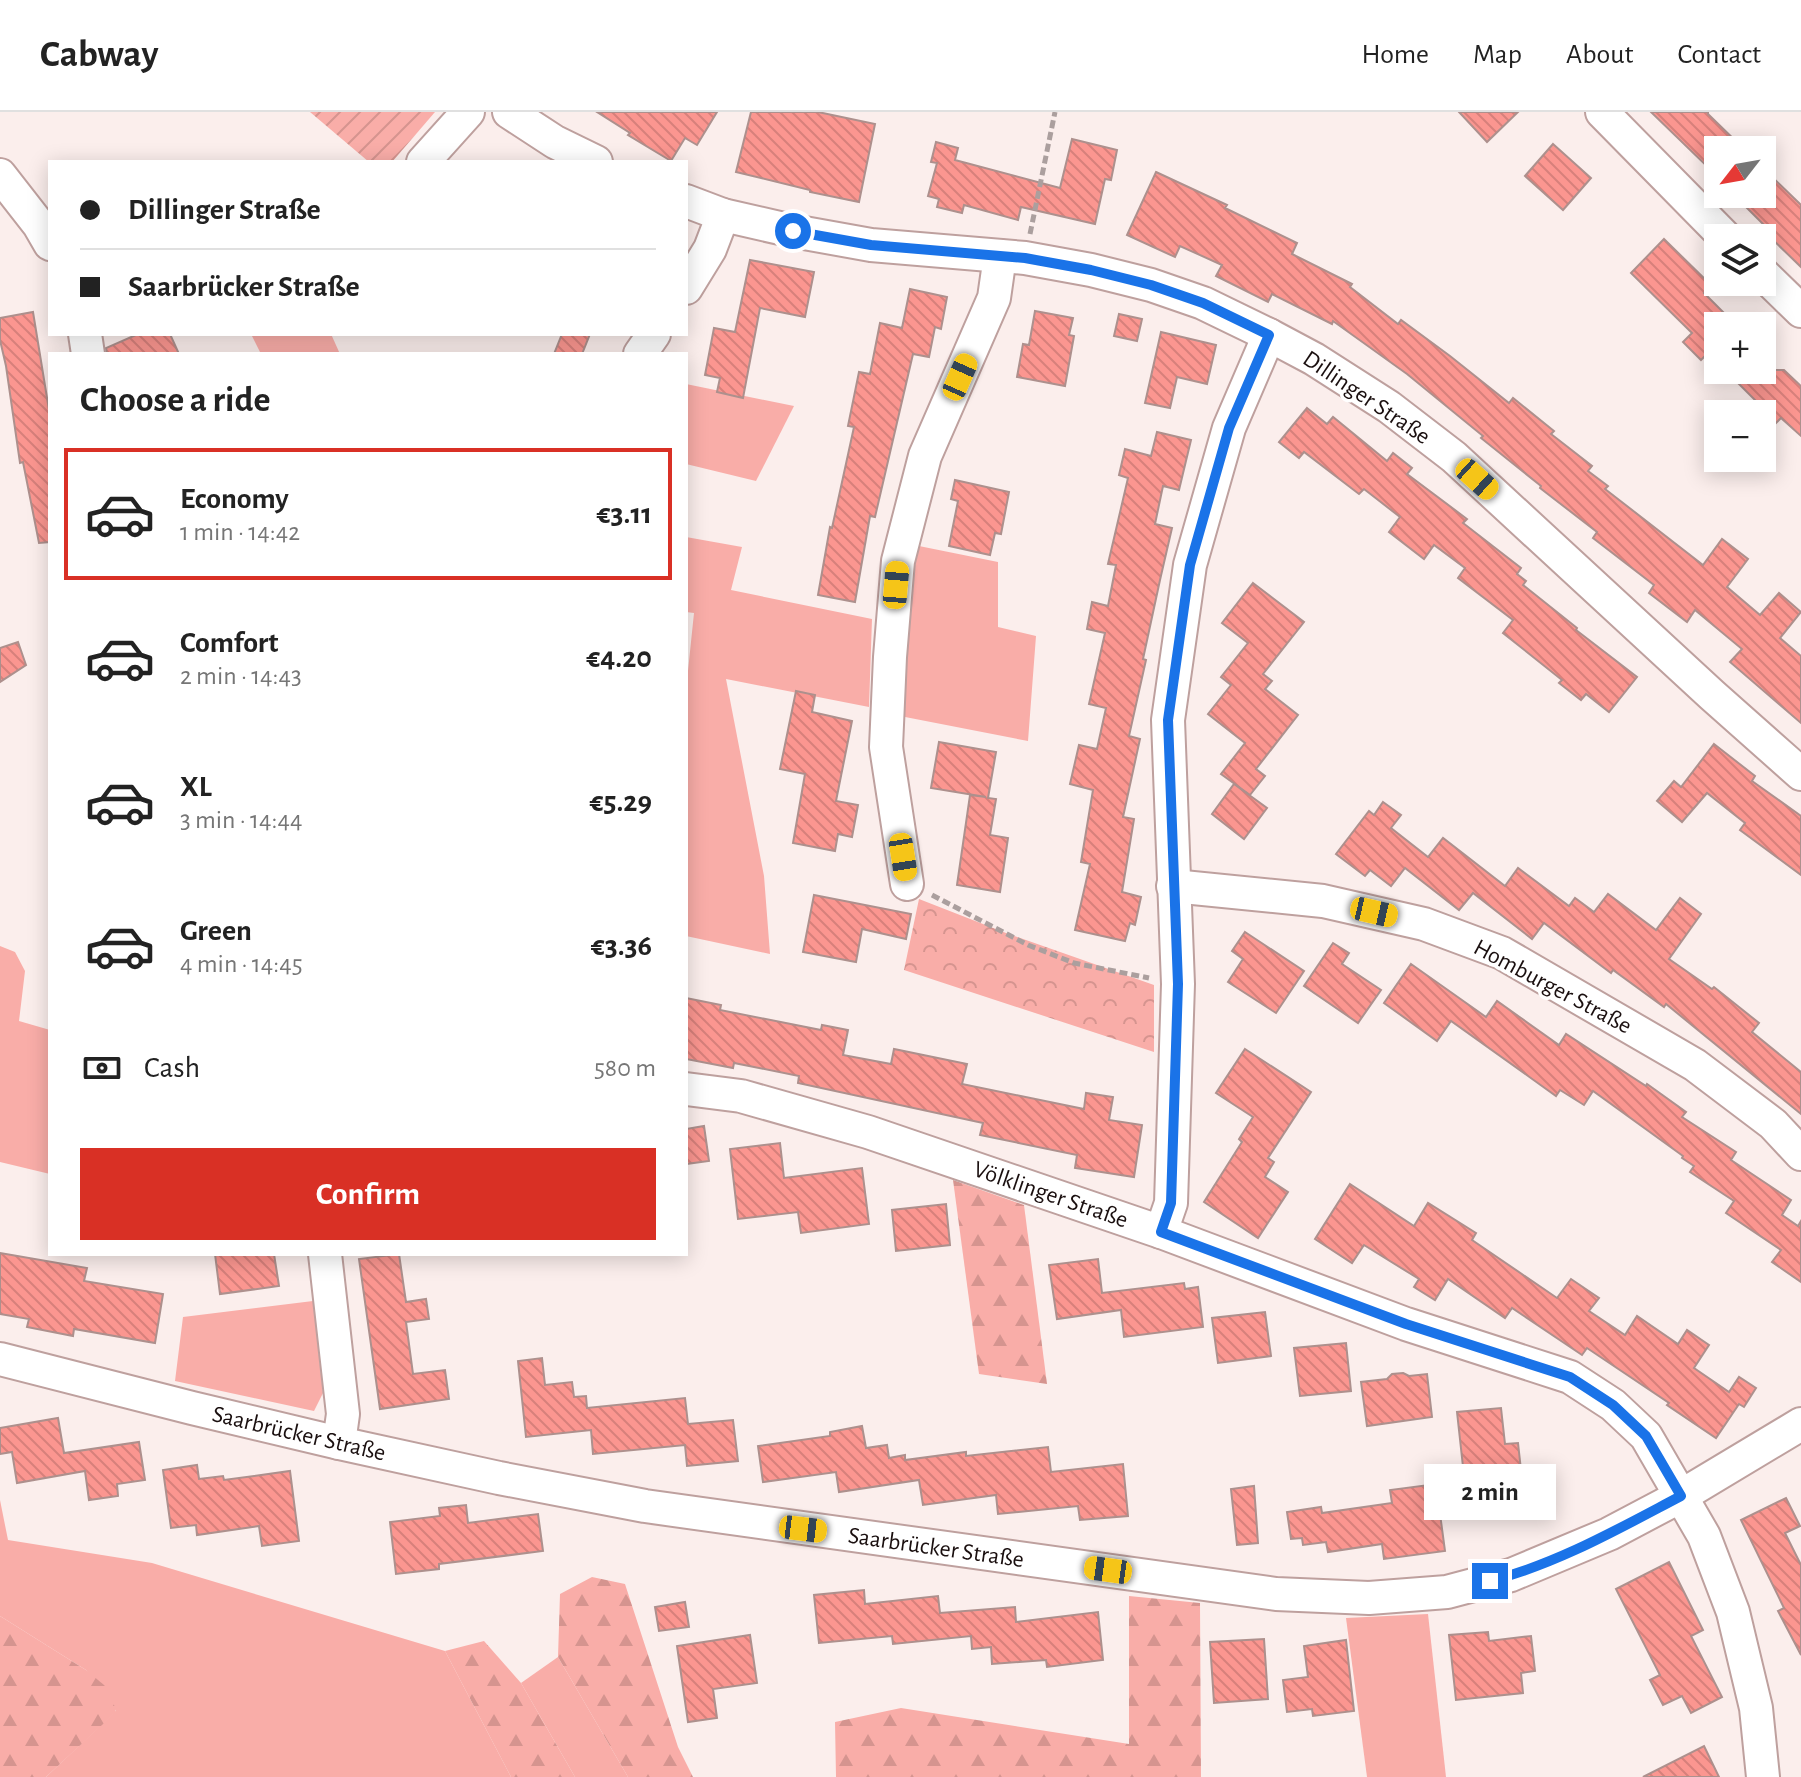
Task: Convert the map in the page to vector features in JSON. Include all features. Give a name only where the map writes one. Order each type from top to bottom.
[{"type":"street","points":[[425,160],[468,112]]},
{"type":"street","points":[[509,112],[555,142],[592,160]]},
{"type":"street","points":[[1602,112],[1712,224]]},
{"type":"street","points":[[0,175],[48,241]]},
{"type":"street","name":"Dillinger Straße","points":[[688,202],[723,215],[871,245],[1013,257],[1091,270],[1151,285],[1203,303],[1269,335],[1314,359],[1389,407],[1454,457],[1801,774]]},
{"type":"street","points":[[688,285],[710,249],[723,215]]},
{"type":"street","points":[[907,884],[886,747],[898,561],[925,456],[1013,257]]},
{"type":"street","points":[[1776,287],[1801,311]]},
{"type":"street","points":[[1161,1232],[1171,1203],[1178,984],[1168,720],[1190,565],[1229,428],[1269,335]]},
{"type":"street","name":"Homburger Straße","points":[[1173,886],[1323,901],[1424,924],[1502,953],[1695,1065],[1773,1124],[1801,1154]]},
{"type":"street","name":"Völklinger Straße","points":[[688,1089],[741,1096],[868,1132],[1161,1232],[1406,1324],[1570,1377],[1613,1405],[1646,1436],[1704,1536],[1733,1612],[1756,1708],[1763,1777]]},
{"type":"street","points":[[325,1256],[343,1414],[339,1443]]},
{"type":"street","name":"Saarbrücker Straße","points":[[0,1359],[339,1443],[499,1478],[660,1508],[1276,1594],[1369,1598],[1447,1592],[1511,1575],[1609,1534],[1681,1496],[1801,1424]]},
{"type":"path","points":[[1013,257],[1055,112]]},
{"type":"path","points":[[907,884],[958,907],[1028,945],[1074,963],[1178,984]]},
{"type":"green space","points":[[310,112],[435,112],[394,160],[367,160]]},
{"type":"green space","points":[[252,336],[332,336],[339,352],[260,352]]},
{"type":"green space","points":[[688,384],[794,406],[756,481],[688,464]]},
{"type":"green space","points":[[688,537],[742,547],[731,590],[872,619],[869,707],[726,679],[764,876],[770,954],[688,936],[688,671],[694,613],[688,612]]},
{"type":"green space","points":[[914,545],[998,562],[998,627],[1036,636],[1028,741],[900,716]]},
{"type":"green space","points":[[919,899],[1154,985],[1154,1052],[904,970]]},
{"type":"green space","points":[[0,946],[15,952],[25,971],[19,1021],[48,1029],[48,1174],[0,1162]]},
{"type":"green space","points":[[953,1180],[1024,1205],[1047,1384],[979,1374]]},
{"type":"green space","points":[[313,1301],[323,1393],[314,1411],[175,1381],[183,1317]]},
{"type":"green space","points":[[0,1500],[8,1540],[152,1563],[445,1651],[511,1777],[46,1777],[116,1711],[86,1670],[0,1616]]},
{"type":"green space","points":[[592,1577],[625,1584],[678,1747],[693,1777],[628,1777],[558,1657],[560,1594]]},
{"type":"green space","points":[[1129,1596],[1200,1603],[1201,1777],[836,1777],[835,1722],[901,1708],[1129,1744]]},
{"type":"green space","points":[[1428,1614],[1446,1777],[1367,1777],[1346,1618]]},
{"type":"green space","points":[[0,1616],[86,1670],[110,1690],[116,1712],[46,1777],[0,1777]]},
{"type":"green space","points":[[484,1641],[521,1683],[575,1777],[511,1777],[445,1651]]},
{"type":"green space","points":[[558,1657],[628,1777],[575,1777],[521,1683]]},
{"type":"building","points":[[597,112],[717,112],[697,145],[685,138],[672,160],[628,135],[630,133]]},
{"type":"building","points":[[751,112],[818,112],[875,124],[859,202],[736,172]]},
{"type":"building","points":[[1459,112],[1518,112],[1487,142]]},
{"type":"building","points":[[1651,112],[1708,112],[1731,136],[1704,136],[1704,163]]},
{"type":"building","points":[[1072,139],[1117,150],[1111,180],[1105,179],[1095,224],[1021,207],[1018,220],[964,205],[962,213],[937,207],[939,199],[928,196],[937,163],[931,162],[936,142],[958,148],[955,160],[1060,188]]},
{"type":"building","points":[[1553,144],[1591,178],[1563,210],[1525,176]]},
{"type":"building","points":[[1156,172],[1227,205],[1225,208],[1297,243],[1292,254],[1352,284],[1350,287],[1398,324],[1401,320],[1509,403],[1513,398],[1554,431],[1551,434],[1592,466],[1588,471],[1608,486],[1605,489],[1703,565],[1722,539],[1748,559],[1727,587],[1760,615],[1779,593],[1801,612],[1780,638],[1801,656],[1801,723],[1730,662],[1742,649],[1695,610],[1687,622],[1649,593],[1654,585],[1593,538],[1597,532],[1540,488],[1407,374],[1333,321],[1332,324],[1272,294],[1268,302],[1216,276],[1222,265],[1180,246],[1175,257],[1127,235]]},
{"type":"building","points":[[1776,181],[1801,205],[1801,267],[1776,243],[1776,224],[1763,224],[1747,208],[1776,208]]},
{"type":"building","points":[[1664,239],[1704,278],[1704,296],[1723,312],[1704,312],[1704,357],[1701,360],[1683,342],[1692,333],[1631,273]]},
{"type":"building","points":[[750,260],[814,272],[805,317],[760,308],[743,398],[717,392],[720,378],[705,375],[714,328],[735,332]]},
{"type":"building","points":[[910,289],[947,297],[941,329],[935,327],[929,357],[913,354],[875,517],[870,516],[855,602],[818,595],[830,527],[854,427],[848,426],[859,372],[870,374],[880,323],[902,328]]},
{"type":"building","points":[[1035,311],[1073,318],[1069,335],[1074,336],[1065,386],[1017,377],[1023,344],[1029,345]]},
{"type":"building","points":[[33,312],[48,404],[48,542],[39,543],[23,462],[20,463],[0,340],[0,318]]},
{"type":"building","points":[[1119,314],[1142,319],[1137,341],[1114,336]]},
{"type":"building","points":[[1161,332],[1216,345],[1207,384],[1177,377],[1170,408],[1145,403]]},
{"type":"building","points":[[133,336],[171,336],[178,352],[107,352],[106,348]]},
{"type":"building","points":[[561,336],[589,336],[583,352],[555,352]]},
{"type":"building","points":[[1776,370],[1784,370],[1801,386],[1801,436],[1781,418],[1776,423],[1776,400],[1755,400],[1739,384],[1776,384]]},
{"type":"building","points":[[1307,408],[1327,424],[1333,417],[1387,461],[1393,453],[1412,468],[1407,474],[1467,519],[1463,523],[1521,568],[1517,574],[1526,581],[1523,585],[1637,677],[1609,712],[1586,694],[1581,700],[1559,683],[1562,680],[1503,633],[1513,620],[1458,578],[1465,568],[1434,545],[1424,559],[1389,532],[1400,517],[1364,489],[1359,494],[1304,452],[1299,458],[1279,442]]},
{"type":"building","points":[[1157,432],[1191,440],[1179,490],[1163,486],[1155,524],[1172,528],[1129,736],[1140,739],[1123,817],[1134,819],[1122,892],[1141,897],[1135,925],[1130,923],[1125,941],[1075,930],[1090,864],[1081,862],[1093,790],[1070,784],[1079,745],[1097,749],[1106,708],[1089,704],[1105,633],[1087,629],[1092,602],[1108,606],[1116,565],[1108,564],[1128,478],[1119,475],[1125,449],[1151,456]]},
{"type":"building","points":[[955,480],[1009,492],[1001,534],[995,533],[990,555],[949,546],[958,501],[951,499]]},
{"type":"building","points":[[1253,583],[1304,622],[1263,674],[1272,681],[1265,689],[1298,715],[1256,769],[1265,776],[1250,795],[1221,774],[1245,743],[1208,714],[1231,685],[1221,677],[1248,643],[1222,623]]},
{"type":"building","points":[[18,642],[26,665],[0,682],[0,648]]},
{"type":"building","points":[[796,691],[815,695],[812,712],[852,721],[836,801],[858,805],[852,837],[838,834],[835,851],[793,843],[805,774],[780,769]]},
{"type":"building","points":[[939,742],[996,752],[988,798],[996,799],[990,835],[1008,838],[1000,892],[957,885],[970,795],[986,797],[931,788]]},
{"type":"building","points":[[1714,744],[1755,776],[1752,781],[1801,816],[1801,875],[1740,830],[1745,823],[1707,793],[1682,822],[1657,801],[1674,781],[1681,787]]},
{"type":"building","points":[[1234,784],[1267,808],[1244,839],[1212,814]]},
{"type":"building","points":[[1383,802],[1401,815],[1391,828],[1428,857],[1443,838],[1505,886],[1518,868],[1569,906],[1575,898],[1594,912],[1608,894],[1656,930],[1680,898],[1701,914],[1669,959],[1712,989],[1714,987],[1759,1023],[1752,1032],[1801,1072],[1801,1114],[1666,1004],[1664,1007],[1613,970],[1611,973],[1544,923],[1532,939],[1473,893],[1459,910],[1405,868],[1391,886],[1370,870],[1365,876],[1336,854],[1369,811],[1374,815]]},
{"type":"building","points":[[814,895],[911,914],[906,939],[862,929],[856,962],[803,952]]},
{"type":"building","points":[[1245,932],[1304,971],[1276,1013],[1228,982],[1243,959],[1232,951]]},
{"type":"building","points":[[1333,943],[1349,953],[1342,964],[1381,990],[1358,1023],[1304,986]]},
{"type":"building","points":[[1411,964],[1486,1017],[1497,1001],[1559,1045],[1566,1034],[1647,1084],[1686,1112],[1682,1117],[1736,1152],[1731,1160],[1791,1200],[1782,1215],[1798,1226],[1801,1221],[1801,1282],[1772,1262],[1781,1250],[1726,1213],[1734,1201],[1690,1172],[1694,1166],[1683,1156],[1593,1091],[1584,1105],[1560,1090],[1556,1096],[1451,1021],[1437,1041],[1384,1003]]},
{"type":"building","points":[[688,998],[721,1005],[720,1010],[821,1030],[822,1025],[848,1030],[843,1055],[891,1064],[894,1049],[967,1064],[962,1084],[1084,1109],[1086,1093],[1113,1097],[1109,1120],[1142,1125],[1134,1177],[1075,1168],[1077,1155],[980,1135],[983,1123],[798,1083],[799,1076],[734,1063],[733,1068],[688,1059]]},
{"type":"building","points":[[1245,1049],[1311,1092],[1268,1158],[1274,1162],[1265,1177],[1288,1192],[1258,1238],[1204,1202],[1242,1142],[1239,1139],[1253,1117],[1216,1093]]},
{"type":"building","points":[[704,1126],[709,1161],[688,1164],[688,1129]]},
{"type":"building","points":[[780,1143],[784,1178],[862,1168],[869,1224],[801,1233],[798,1212],[738,1219],[730,1149]]},
{"type":"building","points":[[1350,1184],[1414,1226],[1428,1203],[1476,1233],[1472,1240],[1557,1298],[1571,1279],[1599,1298],[1589,1311],[1625,1335],[1637,1316],[1678,1344],[1687,1330],[1709,1345],[1694,1368],[1729,1392],[1739,1377],[1756,1388],[1744,1407],[1739,1404],[1716,1438],[1587,1348],[1582,1355],[1512,1308],[1505,1318],[1448,1279],[1435,1300],[1414,1287],[1419,1279],[1364,1245],[1352,1263],[1315,1239]]},
{"type":"building","points":[[946,1204],[950,1245],[896,1251],[892,1210]]},
{"type":"building","points":[[0,1253],[87,1268],[84,1281],[163,1294],[155,1343],[74,1329],[73,1336],[27,1327],[29,1319],[0,1314]]},
{"type":"building","points":[[215,1256],[274,1256],[279,1286],[220,1294]]},
{"type":"building","points":[[399,1256],[406,1302],[426,1299],[429,1319],[406,1322],[413,1374],[445,1370],[449,1399],[380,1409],[359,1259]]},
{"type":"building","points":[[1098,1259],[1102,1293],[1184,1283],[1185,1289],[1198,1287],[1203,1327],[1124,1337],[1121,1310],[1057,1319],[1049,1265]]},
{"type":"building","points":[[1265,1312],[1271,1356],[1218,1363],[1212,1318]]},
{"type":"building","points":[[1346,1343],[1351,1391],[1300,1396],[1294,1348]]},
{"type":"building","points":[[542,1358],[545,1385],[572,1382],[574,1397],[586,1396],[587,1408],[685,1398],[688,1424],[733,1420],[738,1461],[687,1466],[685,1445],[593,1454],[591,1430],[526,1437],[518,1361]]},
{"type":"building","points":[[1392,1374],[1409,1376],[1427,1374],[1432,1417],[1367,1426],[1361,1382],[1387,1379]]},
{"type":"building","points":[[1501,1408],[1505,1444],[1518,1443],[1522,1479],[1465,1485],[1457,1412]]},
{"type":"building","points":[[58,1418],[64,1453],[139,1442],[145,1480],[117,1484],[118,1496],[89,1500],[85,1471],[17,1483],[12,1452],[0,1454],[0,1428]]},
{"type":"building","points":[[862,1426],[866,1448],[887,1445],[889,1458],[905,1455],[905,1460],[966,1452],[966,1456],[1048,1447],[1051,1472],[1123,1464],[1128,1516],[1080,1520],[1078,1506],[998,1514],[996,1495],[923,1505],[919,1480],[839,1492],[836,1472],[763,1482],[758,1446],[830,1436],[830,1432]]},
{"type":"building","points":[[197,1465],[199,1479],[223,1476],[224,1480],[290,1471],[299,1541],[262,1546],[259,1526],[197,1535],[196,1525],[171,1528],[163,1470]]},
{"type":"building","points":[[1436,1484],[1445,1551],[1384,1559],[1382,1544],[1328,1552],[1326,1542],[1303,1545],[1302,1538],[1291,1539],[1287,1512],[1321,1507],[1322,1513],[1392,1503],[1390,1490]]},
{"type":"building","points":[[1254,1486],[1258,1543],[1237,1545],[1231,1489]]},
{"type":"building","points":[[1786,1498],[1800,1526],[1785,1533],[1801,1565],[1801,1655],[1778,1611],[1784,1608],[1741,1520]]},
{"type":"building","points":[[466,1505],[468,1523],[538,1514],[543,1551],[439,1564],[439,1569],[396,1574],[390,1522],[440,1516],[439,1508]]},
{"type":"building","points":[[1669,1562],[1703,1630],[1691,1636],[1722,1697],[1691,1713],[1682,1696],[1663,1705],[1650,1680],[1660,1675],[1616,1589]]},
{"type":"building","points":[[864,1590],[865,1604],[938,1596],[940,1613],[1015,1607],[1016,1622],[1098,1612],[1103,1660],[1047,1667],[1046,1660],[992,1664],[991,1647],[972,1649],[971,1636],[893,1644],[892,1636],[819,1643],[814,1595]]},
{"type":"building","points":[[685,1602],[689,1627],[659,1631],[655,1607]]},
{"type":"building","points":[[1488,1632],[1489,1641],[1531,1636],[1535,1671],[1521,1673],[1523,1693],[1456,1700],[1449,1635]]},
{"type":"building","points":[[750,1635],[757,1683],[713,1689],[717,1718],[688,1722],[677,1646]]},
{"type":"building","points":[[1264,1639],[1268,1699],[1214,1703],[1210,1642]]},
{"type":"building","points":[[1346,1640],[1354,1711],[1313,1716],[1312,1709],[1287,1712],[1283,1680],[1308,1677],[1304,1646]]},
{"type":"building","points":[[1704,1746],[1719,1777],[1643,1777]]},
{"type":"route","points":[[793,231],[871,245],[1025,258],[1091,270],[1151,285],[1203,303],[1269,335],[1229,428],[1190,565],[1168,720],[1178,984],[1171,1203],[1161,1232],[1406,1324],[1570,1377],[1613,1405],[1646,1436],[1681,1496],[1609,1534],[1490,1581]]}]
